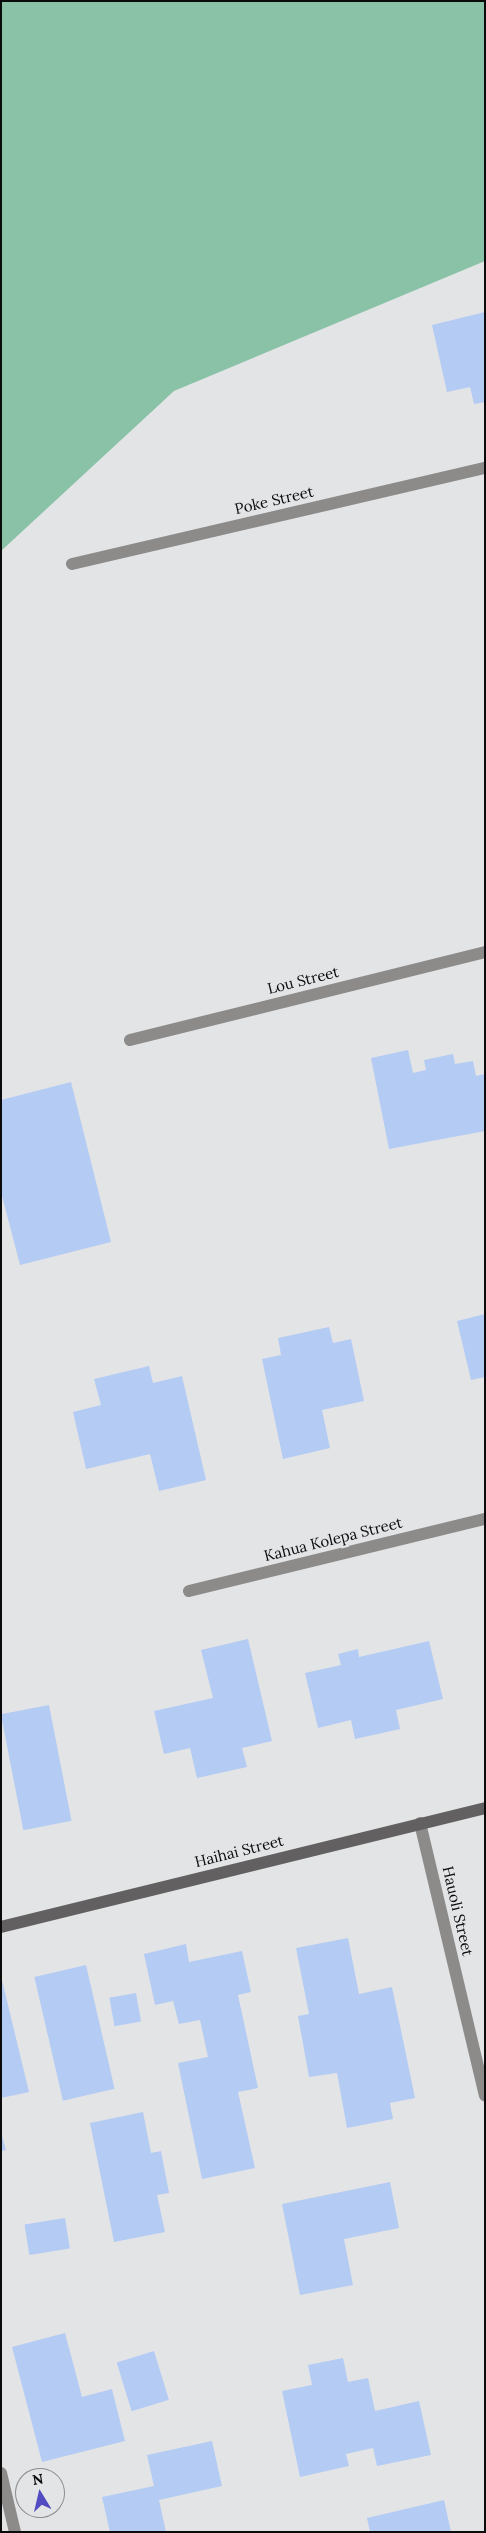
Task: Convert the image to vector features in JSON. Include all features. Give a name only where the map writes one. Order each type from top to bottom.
[{"type":"street","name":"Poke Street","points":[[72,564],[485,468]]},
{"type":"street","name":"Lou Street","points":[[130,1040],[485,952]]},
{"type":"street","name":"Kahua Kolepa Street","points":[[189,1591],[485,1519]]},
{"type":"street","name":"Haihai Street","points":[[1,1926],[485,1808]]},
{"type":"street","name":"Hauoli Street","points":[[420,1823],[485,2095]]},
{"type":"street","points":[[1,2474],[16,2532]]},
{"type":"green space","points":[[1,1],[485,1],[485,261],[174,391],[1,551]]},
{"type":"building","points":[[485,312],[485,402],[474,404],[470,387],[447,392],[432,325]]},
{"type":"building","points":[[408,1050],[413,1073],[426,1070],[424,1060],[453,1054],[455,1064],[473,1061],[476,1076],[485,1074],[485,1131],[389,1149],[371,1058]]},
{"type":"building","points":[[71,1082],[111,1242],[20,1265],[1,1192],[1,1100]]},
{"type":"building","points":[[485,1314],[485,1377],[471,1380],[457,1321]]},
{"type":"building","points":[[329,1327],[333,1343],[351,1339],[364,1401],[322,1410],[330,1448],[283,1459],[262,1359],[281,1355],[278,1338]]},
{"type":"building","points":[[149,1366],[153,1383],[182,1376],[206,1480],[159,1491],[150,1454],[86,1469],[73,1412],[101,1405],[94,1379]]},
{"type":"building","points":[[248,1639],[272,1741],[242,1748],[247,1767],[197,1778],[190,1748],[164,1754],[154,1711],[213,1698],[201,1650]]},
{"type":"building","points":[[429,1641],[443,1699],[396,1710],[400,1729],[355,1739],[351,1720],[318,1728],[305,1673],[341,1665],[338,1654],[358,1649],[359,1657]]},
{"type":"building","points":[[49,1705],[72,1821],[23,1830],[1,1714]]},
{"type":"building","points":[[348,1938],[359,1994],[392,1987],[415,2098],[390,2103],[393,2119],[347,2128],[337,2073],[309,2077],[298,2016],[309,2014],[296,1948]]},
{"type":"building","points":[[186,1944],[189,1962],[242,1951],[251,1992],[238,1995],[258,2088],[238,2092],[255,2168],[202,2179],[178,2063],[208,2057],[200,2020],[179,2024],[173,2001],[155,2005],[144,1954]]},
{"type":"building","points":[[86,1965],[115,2089],[63,2101],[34,1977]]},
{"type":"building","points":[[1,1976],[29,2092],[1,2098]]},
{"type":"building","points":[[136,1993],[141,2022],[114,2026],[109,1998]]},
{"type":"building","points":[[143,2112],[151,2153],[161,2151],[169,2193],[157,2195],[165,2232],[114,2242],[90,2123]]},
{"type":"building","points":[[1,2132],[6,2150],[1,2151]]},
{"type":"building","points":[[390,2182],[399,2228],[344,2239],[353,2285],[300,2295],[282,2204]]},
{"type":"building","points":[[65,2218],[70,2249],[29,2255],[25,2224]]},
{"type":"building","points":[[65,2333],[82,2397],[112,2389],[125,2441],[42,2462],[12,2347]]},
{"type":"building","points":[[154,2351],[169,2400],[132,2411],[117,2362]]},
{"type":"building","points":[[343,2358],[348,2382],[368,2378],[375,2411],[419,2401],[431,2455],[377,2466],[373,2448],[346,2454],[349,2466],[300,2477],[282,2391],[312,2385],[308,2365]]},
{"type":"building","points":[[212,2441],[222,2486],[159,2500],[166,2532],[110,2532],[102,2497],[154,2486],[147,2455]]},
{"type":"building","points":[[444,2500],[451,2532],[370,2532],[367,2518]]}]
